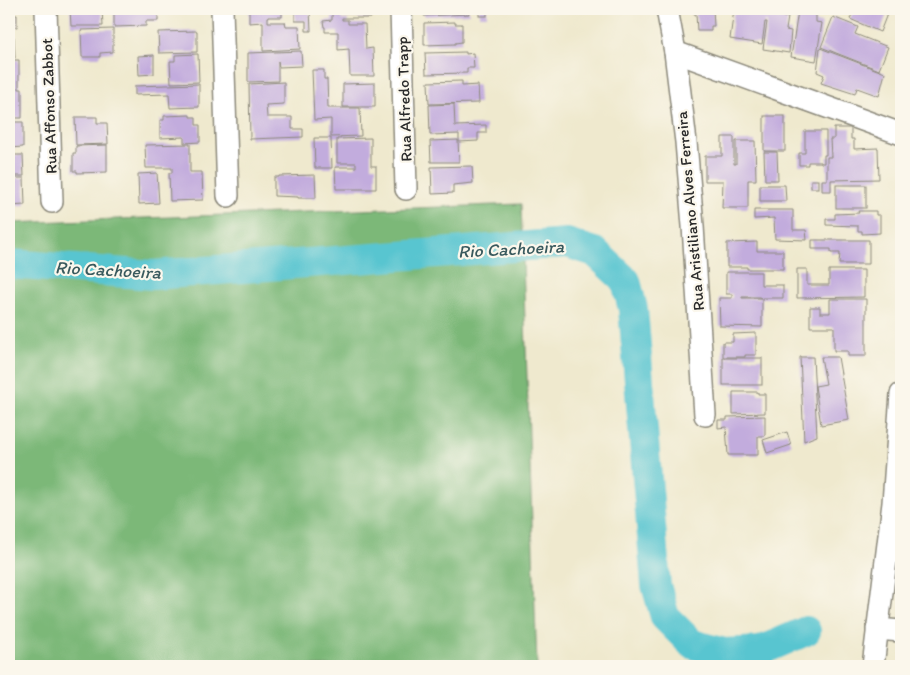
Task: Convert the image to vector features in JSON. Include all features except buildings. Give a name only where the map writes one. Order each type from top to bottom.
[{"type":"street","name":"Rua Affonso Zabbot","points":[[46,9],[52,202]]},
{"type":"street","points":[[222,9],[228,196]]},
{"type":"street","name":"Rua Alfredo Trapp","points":[[401,9],[406,189]]},
{"type":"street","name":"Rua Aristiliano Alves Ferreira","points":[[667,9],[675,52],[693,216],[705,414]]},
{"type":"street","points":[[675,52],[901,134]]},
{"type":"street","points":[[873,666],[876,628],[893,504],[901,394]]},
{"type":"street","points":[[876,628],[901,631]]},
{"type":"green space","points":[[521,204],[537,666],[9,666],[9,223]]},
{"type":"waterway","name":"Rio Cachoeira","points":[[9,264],[153,275],[567,243],[595,252],[626,281],[633,309],[656,585],[665,617],[692,644],[724,653],[760,651],[806,631]]}]
